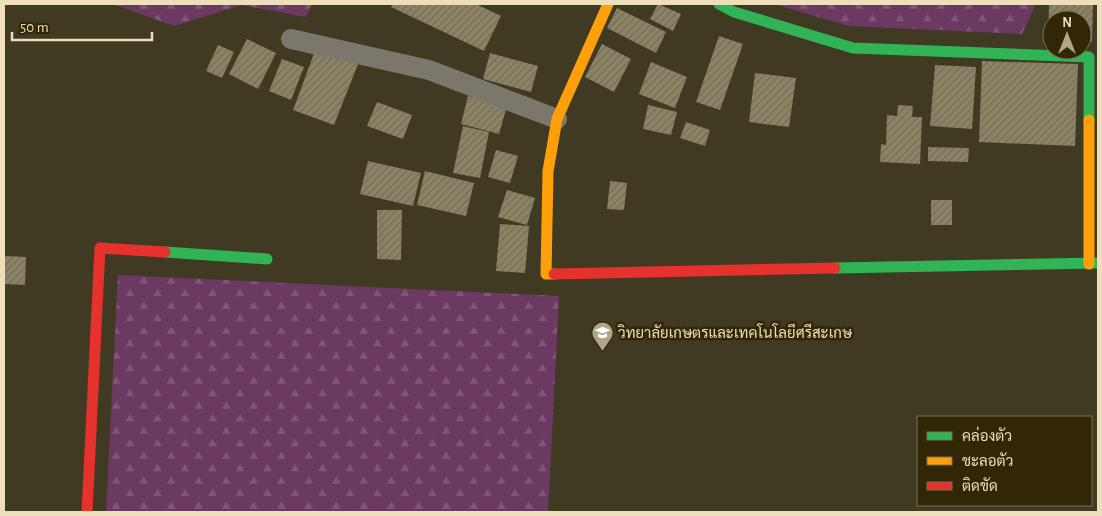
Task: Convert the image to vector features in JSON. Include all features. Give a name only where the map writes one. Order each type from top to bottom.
[{"type":"street","points":[[608,4],[557,119],[548,171],[546,274],[1093,264],[1089,56],[853,48],[734,12],[719,4]]},
{"type":"street","points":[[291,39],[429,70],[557,119]]},
{"type":"street","points":[[87,512],[100,248],[267,259]]},
{"type":"green space","points":[[113,4],[312,4],[306,17],[242,5],[174,26]]},
{"type":"green space","points":[[774,4],[1036,4],[1022,34],[849,26]]},
{"type":"green space","points":[[118,275],[559,296],[548,512],[106,512]]},
{"type":"building","points":[[393,4],[476,4],[501,16],[484,51],[391,7]]},
{"type":"building","points":[[658,4],[681,14],[673,31],[650,19]]},
{"type":"building","points":[[1049,4],[1093,4],[1092,42],[1092,10],[1049,10]]},
{"type":"building","points":[[617,8],[666,32],[656,53],[607,28]]},
{"type":"building","points":[[719,36],[743,44],[720,110],[696,102]]},
{"type":"building","points":[[247,39],[276,53],[258,89],[229,74]]},
{"type":"building","points":[[602,44],[631,59],[614,92],[585,77]]},
{"type":"building","points":[[218,45],[234,52],[222,78],[206,71]]},
{"type":"building","points":[[316,48],[358,64],[334,125],[293,110]]},
{"type":"building","points":[[490,53],[538,66],[531,92],[483,79]]},
{"type":"building","points":[[282,59],[304,67],[291,100],[269,91]]},
{"type":"building","points":[[982,61],[1078,64],[1075,146],[979,142]]},
{"type":"building","points":[[651,62],[687,77],[675,108],[639,94]]},
{"type":"building","points":[[935,65],[976,67],[972,129],[930,126]]},
{"type":"building","points":[[755,73],[796,78],[789,127],[749,122]]},
{"type":"building","points":[[468,96],[507,106],[499,134],[461,124]]},
{"type":"building","points":[[377,102],[412,115],[403,139],[367,126]]},
{"type":"building","points":[[648,105],[677,112],[671,135],[643,129]]},
{"type":"building","points":[[898,105],[913,106],[912,117],[922,117],[920,164],[880,162],[881,144],[886,145],[887,115],[897,116]]},
{"type":"building","points":[[686,122],[710,130],[705,146],[680,138]]},
{"type":"building","points":[[463,126],[489,132],[480,178],[453,173]]},
{"type":"building","points":[[928,147],[969,148],[968,162],[928,161]]},
{"type":"building","points":[[496,150],[518,156],[510,183],[488,177]]},
{"type":"building","points":[[368,161],[421,173],[413,206],[360,194]]},
{"type":"building","points":[[425,171],[474,183],[466,216],[417,205]]},
{"type":"building","points":[[610,181],[627,183],[624,210],[607,209]]},
{"type":"building","points":[[507,190],[535,198],[527,225],[498,217]]},
{"type":"building","points":[[931,200],[952,200],[952,225],[931,225]]},
{"type":"building","points":[[377,210],[402,210],[401,260],[377,259]]},
{"type":"building","points":[[500,224],[529,226],[525,273],[496,271]]},
{"type":"building","points":[[4,256],[26,257],[25,285],[4,284]]},
{"type":"traffic: fast","points":[[719,4],[734,12],[853,48],[1089,57],[1089,120]]},
{"type":"traffic: fast","points":[[165,252],[267,259]]},
{"type":"traffic: fast","points":[[835,268],[1098,263]]},
{"type":"traffic: slow","points":[[554,274],[546,274],[548,171],[557,119],[608,4]]},
{"type":"traffic: slow","points":[[1089,120],[1089,264]]},
{"type":"traffic: jam","points":[[87,512],[100,248],[165,252]]},
{"type":"traffic: jam","points":[[554,274],[835,268]]},
{"type":"place","name":"วิทยาลัยเกษตรและเทคโนโลยีศรีสะเกษ","points":[[602,352]]}]
